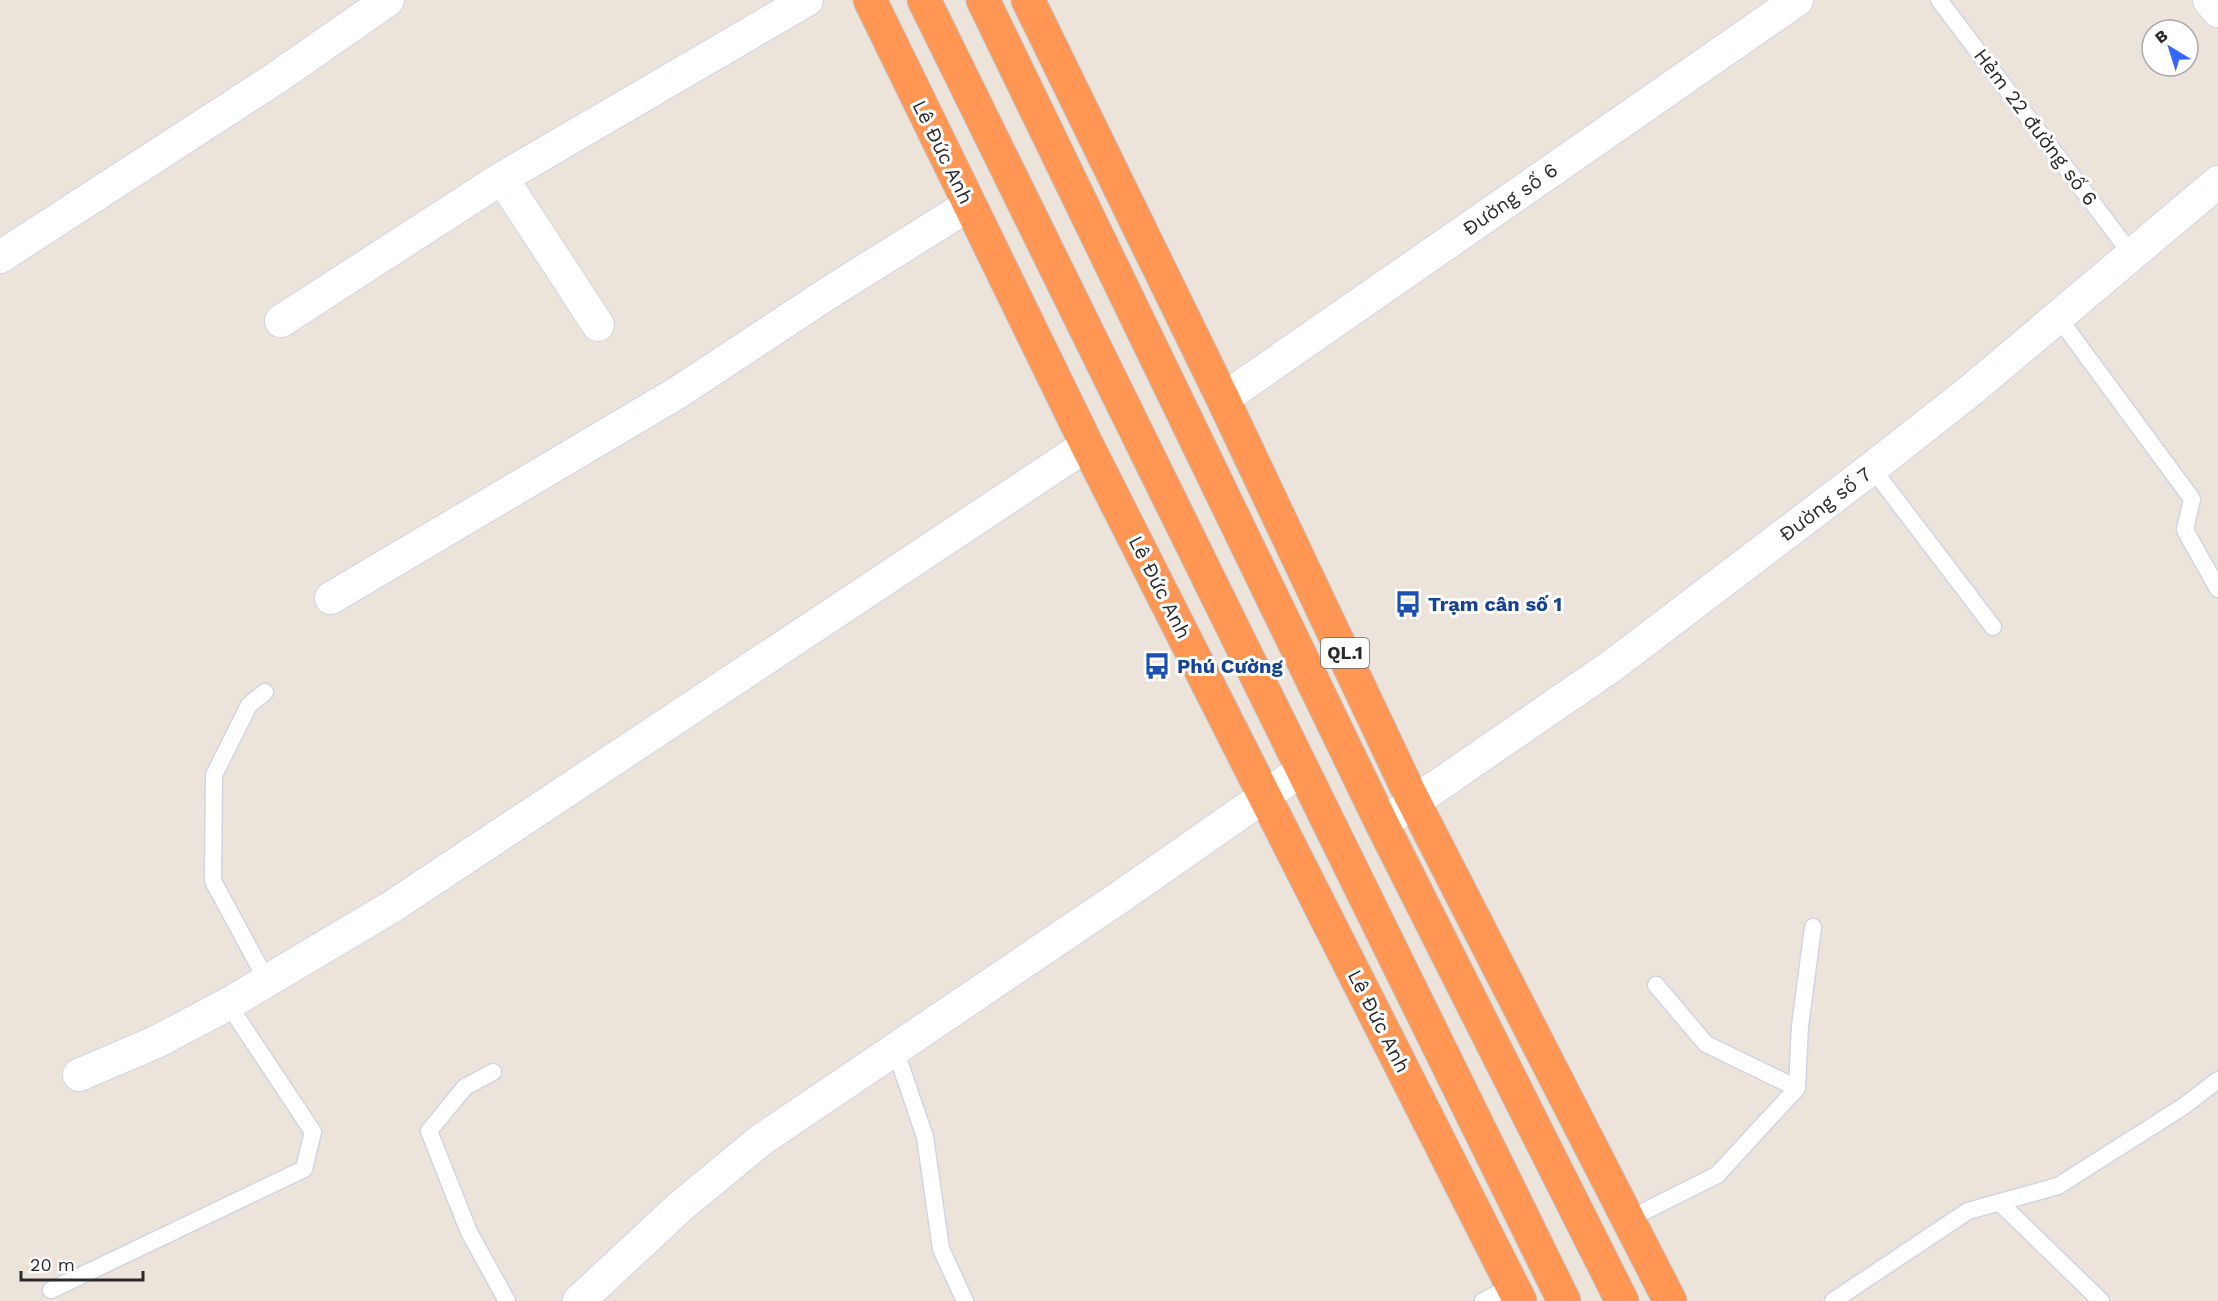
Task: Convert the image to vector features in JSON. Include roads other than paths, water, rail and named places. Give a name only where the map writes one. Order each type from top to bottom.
[{"type":"highway","name":"Lê Đức Anh","points":[[870,0],[1088,445],[1516,1294]]},
{"type":"highway","name":"Lê Đức Anh","points":[[924,0],[1564,1301]]},
{"type":"highway","name":"QL.1","points":[[983,0],[1382,824],[1622,1301]]},
{"type":"highway","name":"QL.1","points":[[1028,0],[1415,802],[1670,1301]]},
{"type":"street","points":[[0,256],[276,78],[388,0]]},
{"type":"street","points":[[281,321],[502,178],[807,0]]},
{"type":"street","name":"Đường số 6","points":[[1222,399],[1797,0]]},
{"type":"street","points":[[2209,0],[2218,11]]},
{"type":"street","points":[[502,178],[598,325]]},
{"type":"street","name":"Đường số 7","points":[[1382,824],[1613,665],[1872,468],[2058,317],[2218,182]]},
{"type":"street","points":[[331,598],[677,393],[830,292],[969,205]]},
{"type":"street","points":[[79,1075],[156,1042],[228,1004],[393,906],[1088,445]]},
{"type":"street","points":[[579,1301],[681,1206],[761,1140],[1120,897],[1302,770]]},
{"type":"lane","name":"Hẻm 22 đường số 6","points":[[1939,0],[2132,255]]},
{"type":"lane","points":[[2058,317],[2193,499],[2186,530],[2218,589]]},
{"type":"lane","points":[[1872,468],[1993,627]]},
{"type":"lane","points":[[265,692],[249,705],[214,775],[213,881],[267,981]]},
{"type":"lane","points":[[1629,1219],[1717,1175],[1797,1088],[1800,1026],[1813,927]]},
{"type":"lane","points":[[1656,985],[1706,1044],[1797,1088]]},
{"type":"lane","points":[[51,1290],[303,1169],[313,1132],[228,1004]]},
{"type":"lane","points":[[895,1049],[925,1137],[941,1249],[965,1301]]},
{"type":"lane","points":[[493,1072],[465,1087],[429,1131],[470,1232],[507,1301]]},
{"type":"lane","points":[[1833,1301],[1968,1211],[2058,1186],[2184,1106],[2218,1080]]},
{"type":"lane","points":[[1999,1202],[2101,1301]]},
{"type":"lane","points":[[1483,1301],[1516,1294]]},
{"type":"place","name":"Trạm cân số 1","points":[[1408,604]]},
{"type":"place","name":"Phú Cường","points":[[1157,666]]}]
